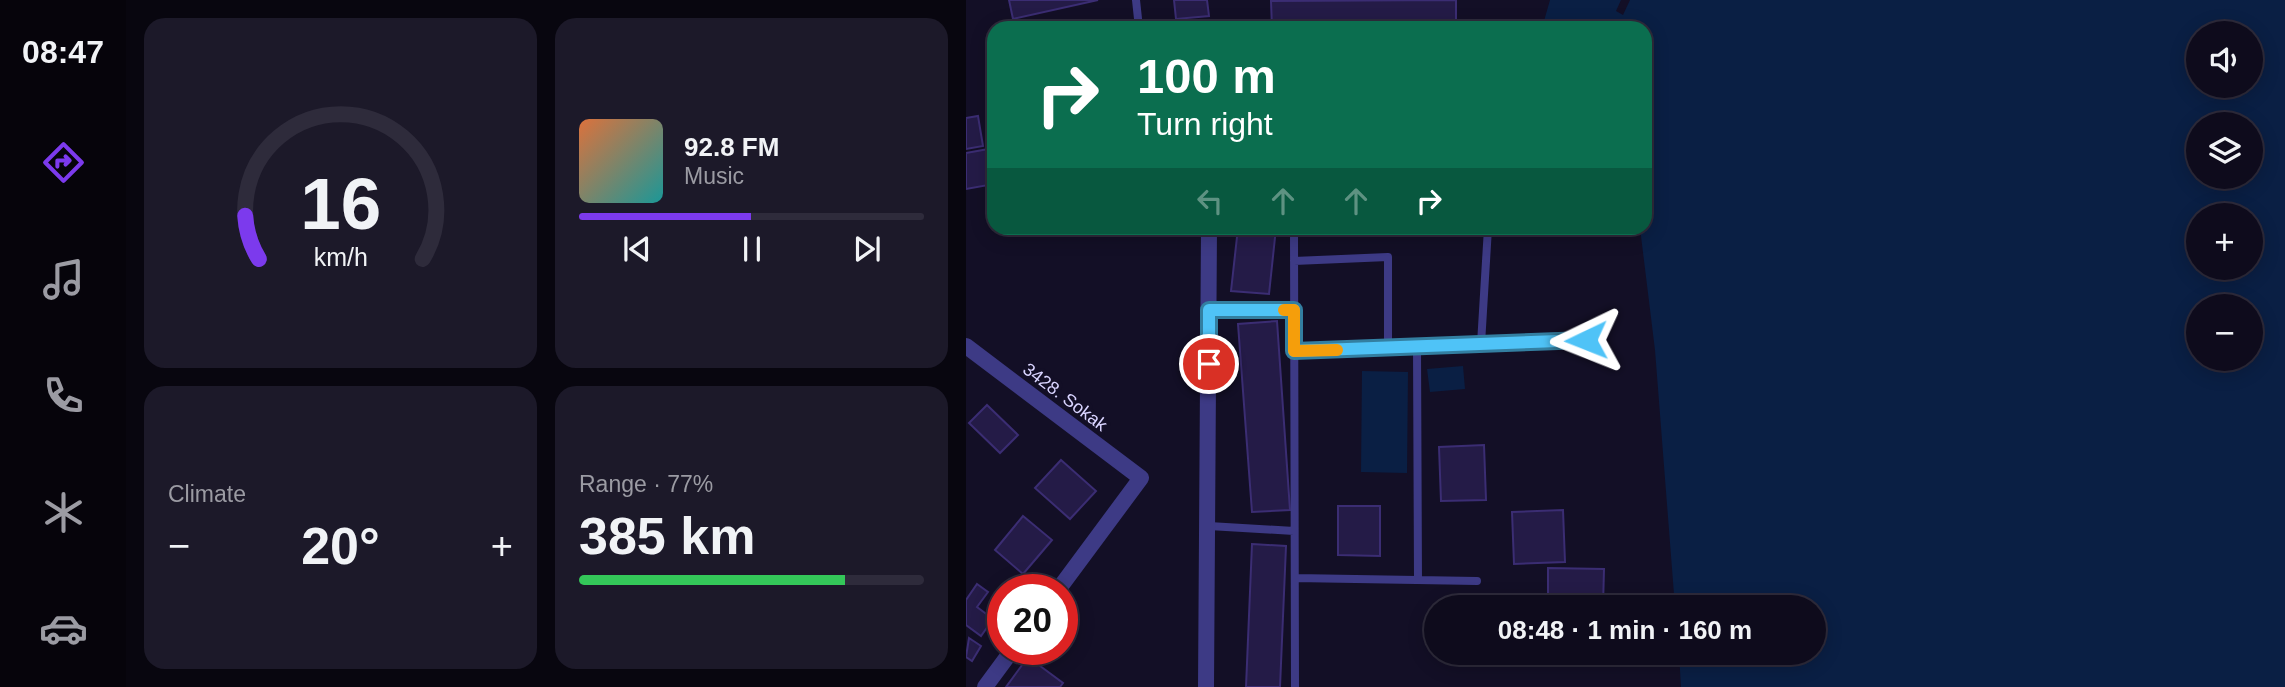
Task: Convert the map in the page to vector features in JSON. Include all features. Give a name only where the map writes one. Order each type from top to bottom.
[{"type":"street","points":[[1206,687],[1209,235]]},
{"type":"street","name":"3428. Sokak","points":[[966,346],[1140,478],[1070,574]]},
{"type":"street","points":[[985,687],[1001,665]]},
{"type":"lane","points":[[1136,0],[1138,21]]},
{"type":"lane","points":[[1294,235],[1295,687]]},
{"type":"lane","points":[[1481,344],[1488,235]]},
{"type":"lane","points":[[1294,261],[1388,257],[1388,348]]},
{"type":"lane","points":[[1209,310],[1294,310]]},
{"type":"lane","points":[[1294,351],[1586,340]]},
{"type":"lane","points":[[1417,347],[1418,580]]},
{"type":"lane","points":[[1209,526],[1294,531]]},
{"type":"lane","points":[[1295,578],[1477,581]]},
{"type":"water","points":[[1550,0],[1621,0],[1616,11],[1623,15],[1630,0],[2285,0],[2285,687],[1681,687],[1680,665],[1826,665],[1826,595],[1674,595],[1655,350],[1641,235],[1652,235],[1652,21],[1544,21]]},
{"type":"water","points":[[1463,366],[1465,389],[1430,392],[1427,369]]},
{"type":"water","points":[[1362,371],[1408,372],[1407,473],[1361,472]]},
{"type":"building","points":[[1009,0],[1098,0],[1013,19]]},
{"type":"building","points":[[1174,0],[1207,0],[1209,16],[1176,19]]},
{"type":"building","points":[[1456,0],[1456,21],[1272,21],[1271,1]]},
{"type":"building","points":[[978,116],[983,146],[966,149],[966,118]]},
{"type":"building","points":[[987,149],[987,185],[966,189],[966,153]]},
{"type":"building","points":[[1237,235],[1275,235],[1269,294],[1231,291]]},
{"type":"building","points":[[1277,321],[1290,510],[1252,512],[1238,324]]},
{"type":"building","points":[[987,405],[1018,435],[1000,453],[969,423]]},
{"type":"building","points":[[1484,445],[1486,500],[1441,501],[1439,447]]},
{"type":"building","points":[[1061,460],[1096,491],[1070,519],[1035,488]]},
{"type":"building","points":[[1338,506],[1380,506],[1380,556],[1338,555]]},
{"type":"building","points":[[1563,510],[1565,562],[1514,564],[1512,512]]},
{"type":"building","points":[[1023,516],[1052,540],[1023,574],[995,550]]},
{"type":"building","points":[[1252,544],[1286,546],[1280,687],[1246,687]]},
{"type":"building","points":[[1548,568],[1604,569],[1603,595],[1548,595]]},
{"type":"building","points":[[977,584],[987,591],[977,607],[987,614],[987,628],[981,636],[966,625],[966,600]]},
{"type":"building","points":[[969,638],[981,646],[972,661],[966,657]]},
{"type":"building","points":[[1022,665],[1039,665],[1063,683],[1060,687],[1006,687]]},
{"type":"slow traffic","points":[[1284,310],[1294,310],[1294,351],[1337,350]]},
{"type":"route","points":[[1209,364],[1209,310],[1294,310],[1294,351],[1586,340]]}]
